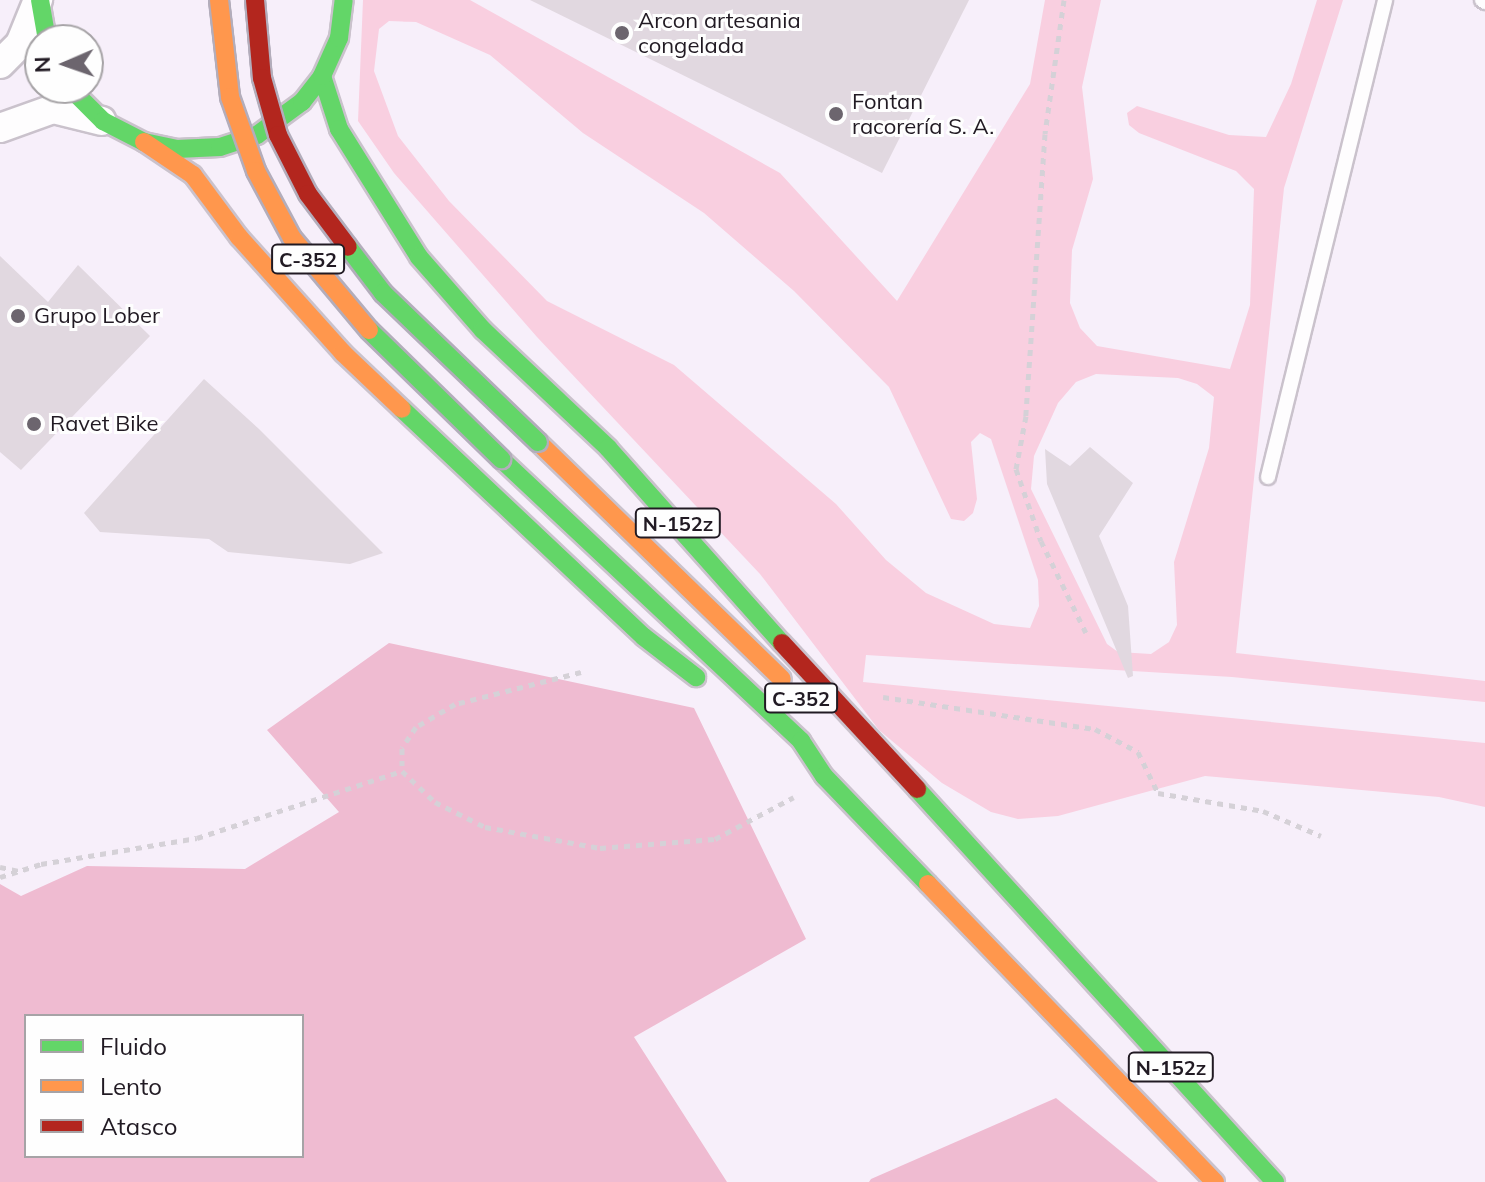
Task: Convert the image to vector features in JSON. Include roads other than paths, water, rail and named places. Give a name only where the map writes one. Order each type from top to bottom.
[{"type":"main road","points":[[39,0],[44,24]]},
{"type":"main road","name":"C-352","points":[[219,0],[230,97],[256,171],[292,238],[346,308],[501,459],[801,741],[824,776]]},
{"type":"main road","name":"C-352","points":[[255,0],[266,92],[278,135],[308,194],[383,293],[791,689]]},
{"type":"main road","points":[[144,142],[177,149],[220,147],[257,135],[302,102],[322,76],[339,38],[344,0]]},
{"type":"main road","name":"N-152z","points":[[322,76],[339,129],[419,257],[483,330],[608,448],[715,562],[827,696],[948,822],[1064,954],[1275,1182]]},
{"type":"main road","points":[[86,104],[103,121],[144,142],[193,175],[239,237],[343,353],[644,637],[711,690]]},
{"type":"main road","name":"N-152z","points":[[786,756],[824,776],[1215,1182]]},
{"type":"main road","points":[[867,765],[941,841],[1064,954]]},
{"type":"street","points":[[0,64],[20,44],[39,0]]},
{"type":"street","points":[[0,128],[53,109],[103,121]]},
{"type":"lane","points":[[1268,477],[1385,0]]},
{"type":"place","name":"Arcon artesania congelada","points":[[622,33]]},
{"type":"place","name":"Fontan racorería S. A.","points":[[836,114]]},
{"type":"place","name":"Grupo Lober","points":[[18,316]]},
{"type":"place","name":"Ravet Bike","points":[[34,424]]}]
